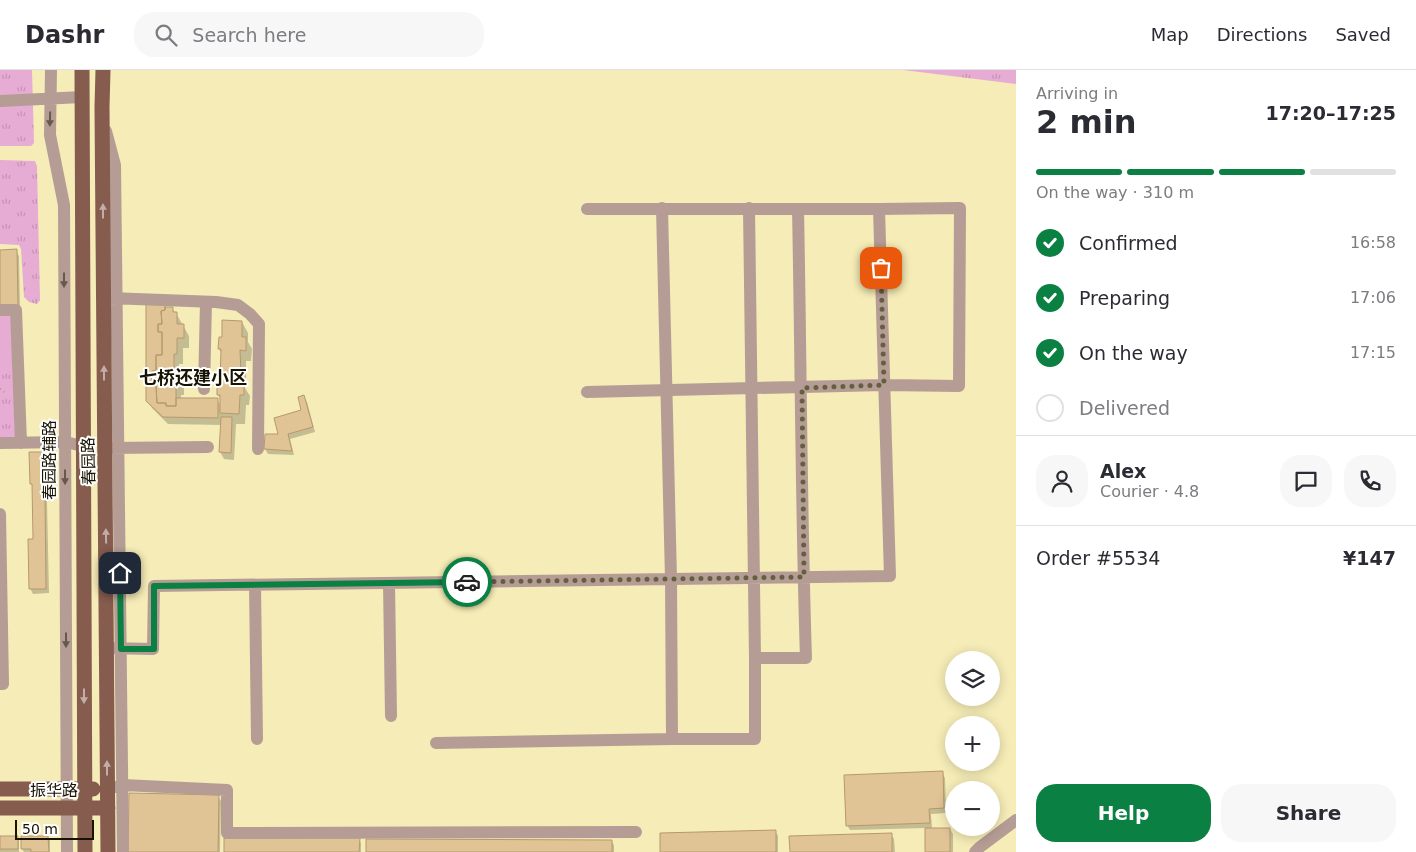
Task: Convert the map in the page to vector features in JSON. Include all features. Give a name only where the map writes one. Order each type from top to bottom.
[{"type":"main road","name":"春园路","points":[[82,70],[85,852]]},
{"type":"main road","name":"春园路","points":[[103,70],[102,116],[110,298],[114,648],[107,789],[108,852]]},
{"type":"main road","name":"振华路","points":[[0,789],[107,789]]},
{"type":"main road","name":"振华路","points":[[0,808],[108,808]]},
{"type":"street","name":"春园路辅路","points":[[51,70],[50,135],[64,205],[67,852]]},
{"type":"street","points":[[0,101],[82,96]]},
{"type":"street","points":[[662,208],[671,579],[672,739]]},
{"type":"street","points":[[436,743],[756,739],[749,208]]},
{"type":"street","points":[[587,209],[960,208],[959,386],[884,385],[587,392]]},
{"type":"street","points":[[755,658],[806,658],[798,209]]},
{"type":"street","points":[[123,852],[123,786],[114,648],[154,649],[154,586],[890,576],[880,209]]},
{"type":"street","points":[[110,298],[238,305],[250,314],[259,324],[258,449]]},
{"type":"street","points":[[204,389],[206,302]]},
{"type":"street","points":[[0,310],[16,310],[21,443]]},
{"type":"street","points":[[0,443],[65,442],[83,446]]},
{"type":"street","points":[[112,448],[208,448]]},
{"type":"street","points":[[0,514],[3,684],[0,684]]},
{"type":"street","points":[[389,583],[391,716]]},
{"type":"street","points":[[255,585],[257,739]]},
{"type":"street","points":[[66,660],[84,661]]},
{"type":"street","points":[[107,789],[123,786],[226,790],[227,833],[636,832]]},
{"type":"street","points":[[975,852],[1016,820]]},
{"type":"green space","points":[[0,70],[32,70],[34,143],[31,146],[0,146]]},
{"type":"green space","points":[[903,70],[1016,70],[1016,84]]},
{"type":"green space","points":[[0,160],[35,161],[37,166],[40,300],[37,304],[29,302],[24,297],[21,249],[19,245],[0,244]]},
{"type":"green space","points":[[0,310],[16,310],[17,360],[0,360]]},
{"type":"green space","points":[[0,360],[17,360],[21,443],[0,443]]},
{"type":"building","points":[[17,249],[18,305],[0,306],[0,250]]},
{"type":"building","points":[[146,303],[165,303],[165,310],[161,311],[162,324],[158,324],[158,332],[162,332],[162,355],[156,355],[156,371],[152,371],[152,386],[156,386],[157,403],[166,403],[166,406],[176,406],[176,398],[218,398],[218,418],[163,417],[146,401]]},
{"type":"building","points":[[165,307],[173,307],[173,312],[177,312],[177,324],[184,324],[184,338],[177,338],[177,354],[174,354],[174,374],[179,374],[179,384],[176,384],[176,406],[166,406],[166,403],[157,403],[156,386],[152,386],[152,371],[156,371],[156,355],[162,355],[162,332],[158,332],[158,324],[162,324],[161,311],[165,310]]},
{"type":"building","points":[[222,320],[242,321],[242,337],[246,337],[246,351],[240,350],[241,374],[239,374],[239,384],[244,384],[244,395],[240,395],[239,414],[220,413],[220,395],[217,395],[217,384],[220,384],[221,349],[218,349],[219,337],[222,337]]},
{"type":"building","points":[[304,395],[313,427],[288,434],[292,451],[264,449],[265,434],[278,434],[274,418],[301,410],[298,397]]},
{"type":"building","points":[[221,417],[232,417],[231,453],[219,452]]},
{"type":"building","points":[[29,452],[45,452],[45,463],[50,463],[50,496],[45,496],[46,589],[29,589],[28,539],[33,539],[32,484],[30,484]]},
{"type":"building","points":[[943,771],[944,808],[929,809],[930,823],[846,826],[844,775]]},
{"type":"building","points":[[129,793],[219,795],[218,852],[128,852]]},
{"type":"building","points":[[925,828],[945,828],[945,836],[950,836],[950,852],[925,852]]},
{"type":"building","points":[[776,830],[776,852],[660,852],[660,833]]},
{"type":"building","points":[[892,833],[892,852],[790,852],[789,836]]},
{"type":"building","points":[[0,836],[18,836],[18,849],[0,849]]},
{"type":"building","points":[[21,836],[48,836],[49,852],[31,852],[31,849],[21,849]]},
{"type":"building","points":[[224,838],[360,838],[359,852],[224,852]]},
{"type":"building","points":[[366,839],[612,840],[612,852],[366,852]]},
{"type":"way so far","points":[[467,582],[804,577],[802,388],[884,385],[881,268]]},
{"type":"district","name":"七桥还建小区","points":[[193,378]]},
{"type":"route","points":[[120,573],[121,649],[154,649],[154,586],[467,582]]}]
